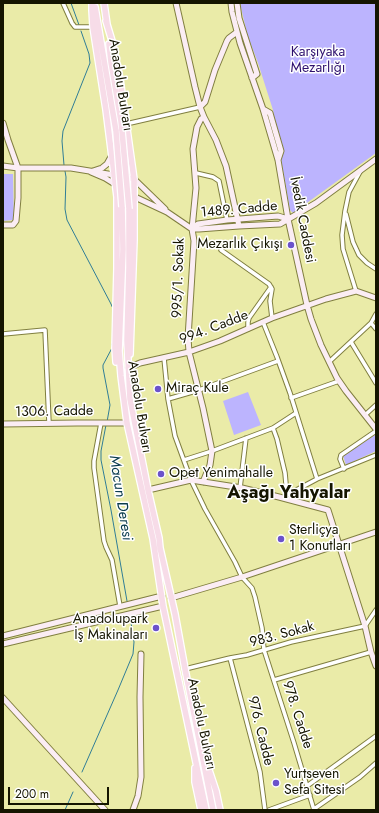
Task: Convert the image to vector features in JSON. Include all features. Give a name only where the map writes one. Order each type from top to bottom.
[{"type":"main road","points":[[93,3],[93,27],[103,89],[117,197],[115,348],[116,361],[121,376]]},
{"type":"main road","name":"Anadolu Bulvarı","points":[[93,3],[119,131],[129,209],[129,267],[126,340],[130,399],[213,810]]},
{"type":"main road","name":"Anadolu Bulvarı","points":[[104,3],[111,62],[122,121],[119,131],[123,249],[119,351],[121,376],[127,423],[153,539],[163,606],[206,810]]},
{"type":"main road","points":[[106,21],[120,79],[134,179],[133,296],[131,352],[128,368]]},
{"type":"main road","points":[[202,753],[216,791],[220,810]]},
{"type":"main road","points":[[195,755],[195,782],[201,810]]},
{"type":"street","points":[[63,3],[72,24],[75,27],[93,27]]},
{"type":"street","points":[[176,3],[200,107],[216,140],[226,166],[239,226]]},
{"type":"street","points":[[231,3],[240,43],[252,78],[257,74],[239,18],[237,3]]},
{"type":"street","points":[[126,124],[200,107],[205,102],[215,70],[227,41],[237,32]]},
{"type":"street","points":[[240,43],[246,41]]},
{"type":"street","name":"İvedik Caddesi","points":[[252,78],[263,109],[270,113],[279,140],[281,151],[278,160],[288,219],[307,305],[316,333],[339,381],[376,430]]},
{"type":"street","name":"995/1. Sokak","points":[[204,117],[201,119],[197,128],[193,149],[196,172],[196,188],[192,229],[194,241],[188,338],[212,451]]},
{"type":"street","points":[[3,124],[18,168],[16,221],[14,224],[3,225]]},
{"type":"street","points":[[90,172],[102,168],[107,164],[112,154]]},
{"type":"street","points":[[288,219],[316,204],[376,159]]},
{"type":"street","name":"1489. Cadde","points":[[3,166],[18,168],[71,168],[134,179],[163,206],[167,212]]},
{"type":"street","points":[[362,168],[350,192],[345,211],[342,235],[343,249],[356,291],[376,298]]},
{"type":"street","name":"1489. Cadde","points":[[90,172],[105,178],[137,198],[167,212],[192,229],[280,224],[288,219]]},
{"type":"street","points":[[196,172],[213,177],[219,181],[227,220]]},
{"type":"street","points":[[345,211],[358,255],[376,269]]},
{"type":"street","name":"1489. Cadde","points":[[192,229],[198,224],[227,220],[278,216],[288,219]]},
{"type":"street","points":[[221,250],[270,284],[272,287],[270,301],[272,318]]},
{"type":"street","points":[[248,328],[249,318],[272,287]]},
{"type":"street","name":"994. Cadde","points":[[128,368],[190,352],[307,305],[340,294],[356,291]]},
{"type":"street","points":[[329,362],[370,323],[376,314]]},
{"type":"street","points":[[263,322],[291,398],[317,479]]},
{"type":"street","points":[[370,323],[376,329]]},
{"type":"street","points":[[3,334],[45,330],[49,423]]},
{"type":"street","points":[[351,342],[376,383]]},
{"type":"street","name":"978. Cadde","points":[[164,358],[168,399],[175,436],[191,480],[205,509],[236,562],[242,577],[252,588],[262,628],[264,650],[314,810]]},
{"type":"street","points":[[168,399],[199,390],[278,361]]},
{"type":"street","points":[[291,398],[339,381]]},
{"type":"street","points":[[365,415],[376,405]]},
{"type":"street","points":[[184,460],[273,428],[296,413]]},
{"type":"street","points":[[105,423],[94,461],[94,468],[104,541],[112,560],[120,606]]},
{"type":"street","name":"1306. Cadde","points":[[3,424],[127,423]]},
{"type":"street","points":[[273,428],[285,473],[287,497]]},
{"type":"street","points":[[344,469],[340,459],[341,455],[376,430]]},
{"type":"street","points":[[240,488],[246,438]]},
{"type":"street","points":[[203,482],[210,465],[212,451]]},
{"type":"street","points":[[287,497],[317,479],[376,455]]},
{"type":"street","points":[[148,490],[191,480],[287,497],[328,510],[340,544],[376,666]]},
{"type":"street","points":[[171,598],[242,577],[376,532]]},
{"type":"street","points":[[3,636],[162,596]]},
{"type":"street","points":[[3,644],[163,606]]},
{"type":"street","points":[[365,626],[376,610]]},
{"type":"street","name":"983. Sokak","points":[[185,669],[248,655],[291,642],[365,626]]},
{"type":"street","points":[[274,680],[371,652]]},
{"type":"street","points":[[133,810],[138,796],[141,777],[141,654]]},
{"type":"street","name":"976. Cadde","points":[[230,658],[260,772],[265,810]]},
{"type":"street","points":[[3,698],[105,810]]},
{"type":"street","points":[[307,786],[376,736]]},
{"type":"street","points":[[314,810],[376,764]]},
{"type":"street","points":[[269,810],[310,795]]},
{"type":"green space","name":"Karşıyaka Mezarlığı","points":[[240,3],[376,3],[376,153],[293,213],[290,210],[273,110],[247,34]]},
{"type":"green space","points":[[3,174],[13,174],[14,220],[3,221]]},
{"type":"green space","points":[[248,392],[261,425],[234,435],[223,401]]},
{"type":"green space","points":[[375,435],[376,451],[346,465],[343,456]]},
{"type":"waterway","name":"Macun Deresi","points":[[71,3],[79,25]]},
{"type":"waterway","name":"Macun Deresi","points":[[64,165],[62,141],[63,131],[90,63],[89,54],[81,31]]},
{"type":"waterway","name":"Macun Deresi","points":[[65,171],[65,209],[67,220],[114,311]]},
{"type":"waterway","name":"Macun Deresi","points":[[107,422],[110,405],[103,365],[112,348],[112,344]]},
{"type":"waterway","name":"Macun Deresi","points":[[106,425],[101,451],[101,460],[127,601]]},
{"type":"waterway","name":"Macun Deresi","points":[[82,772],[133,654],[134,642],[130,616]]},
{"type":"waterway","name":"Macun Deresi","points":[[65,810],[73,792]]},
{"type":"place","name":"Mezarlık Çıkışı","points":[[291,245]]},
{"type":"place","name":"Miraç Kule","points":[[158,389]]},
{"type":"place","name":"Opet Yenimahalle","points":[[161,474]]},
{"type":"place","name":"Sterliçya 1 Konutları","points":[[281,539]]},
{"type":"place","name":"Anadolupark İş Makinaları","points":[[156,628]]},
{"type":"place","name":"Yurtseven Sefa Sitesi","points":[[276,783]]},
{"type":"district","name":"Aşağı Yahyalar","points":[[289,494]]}]
